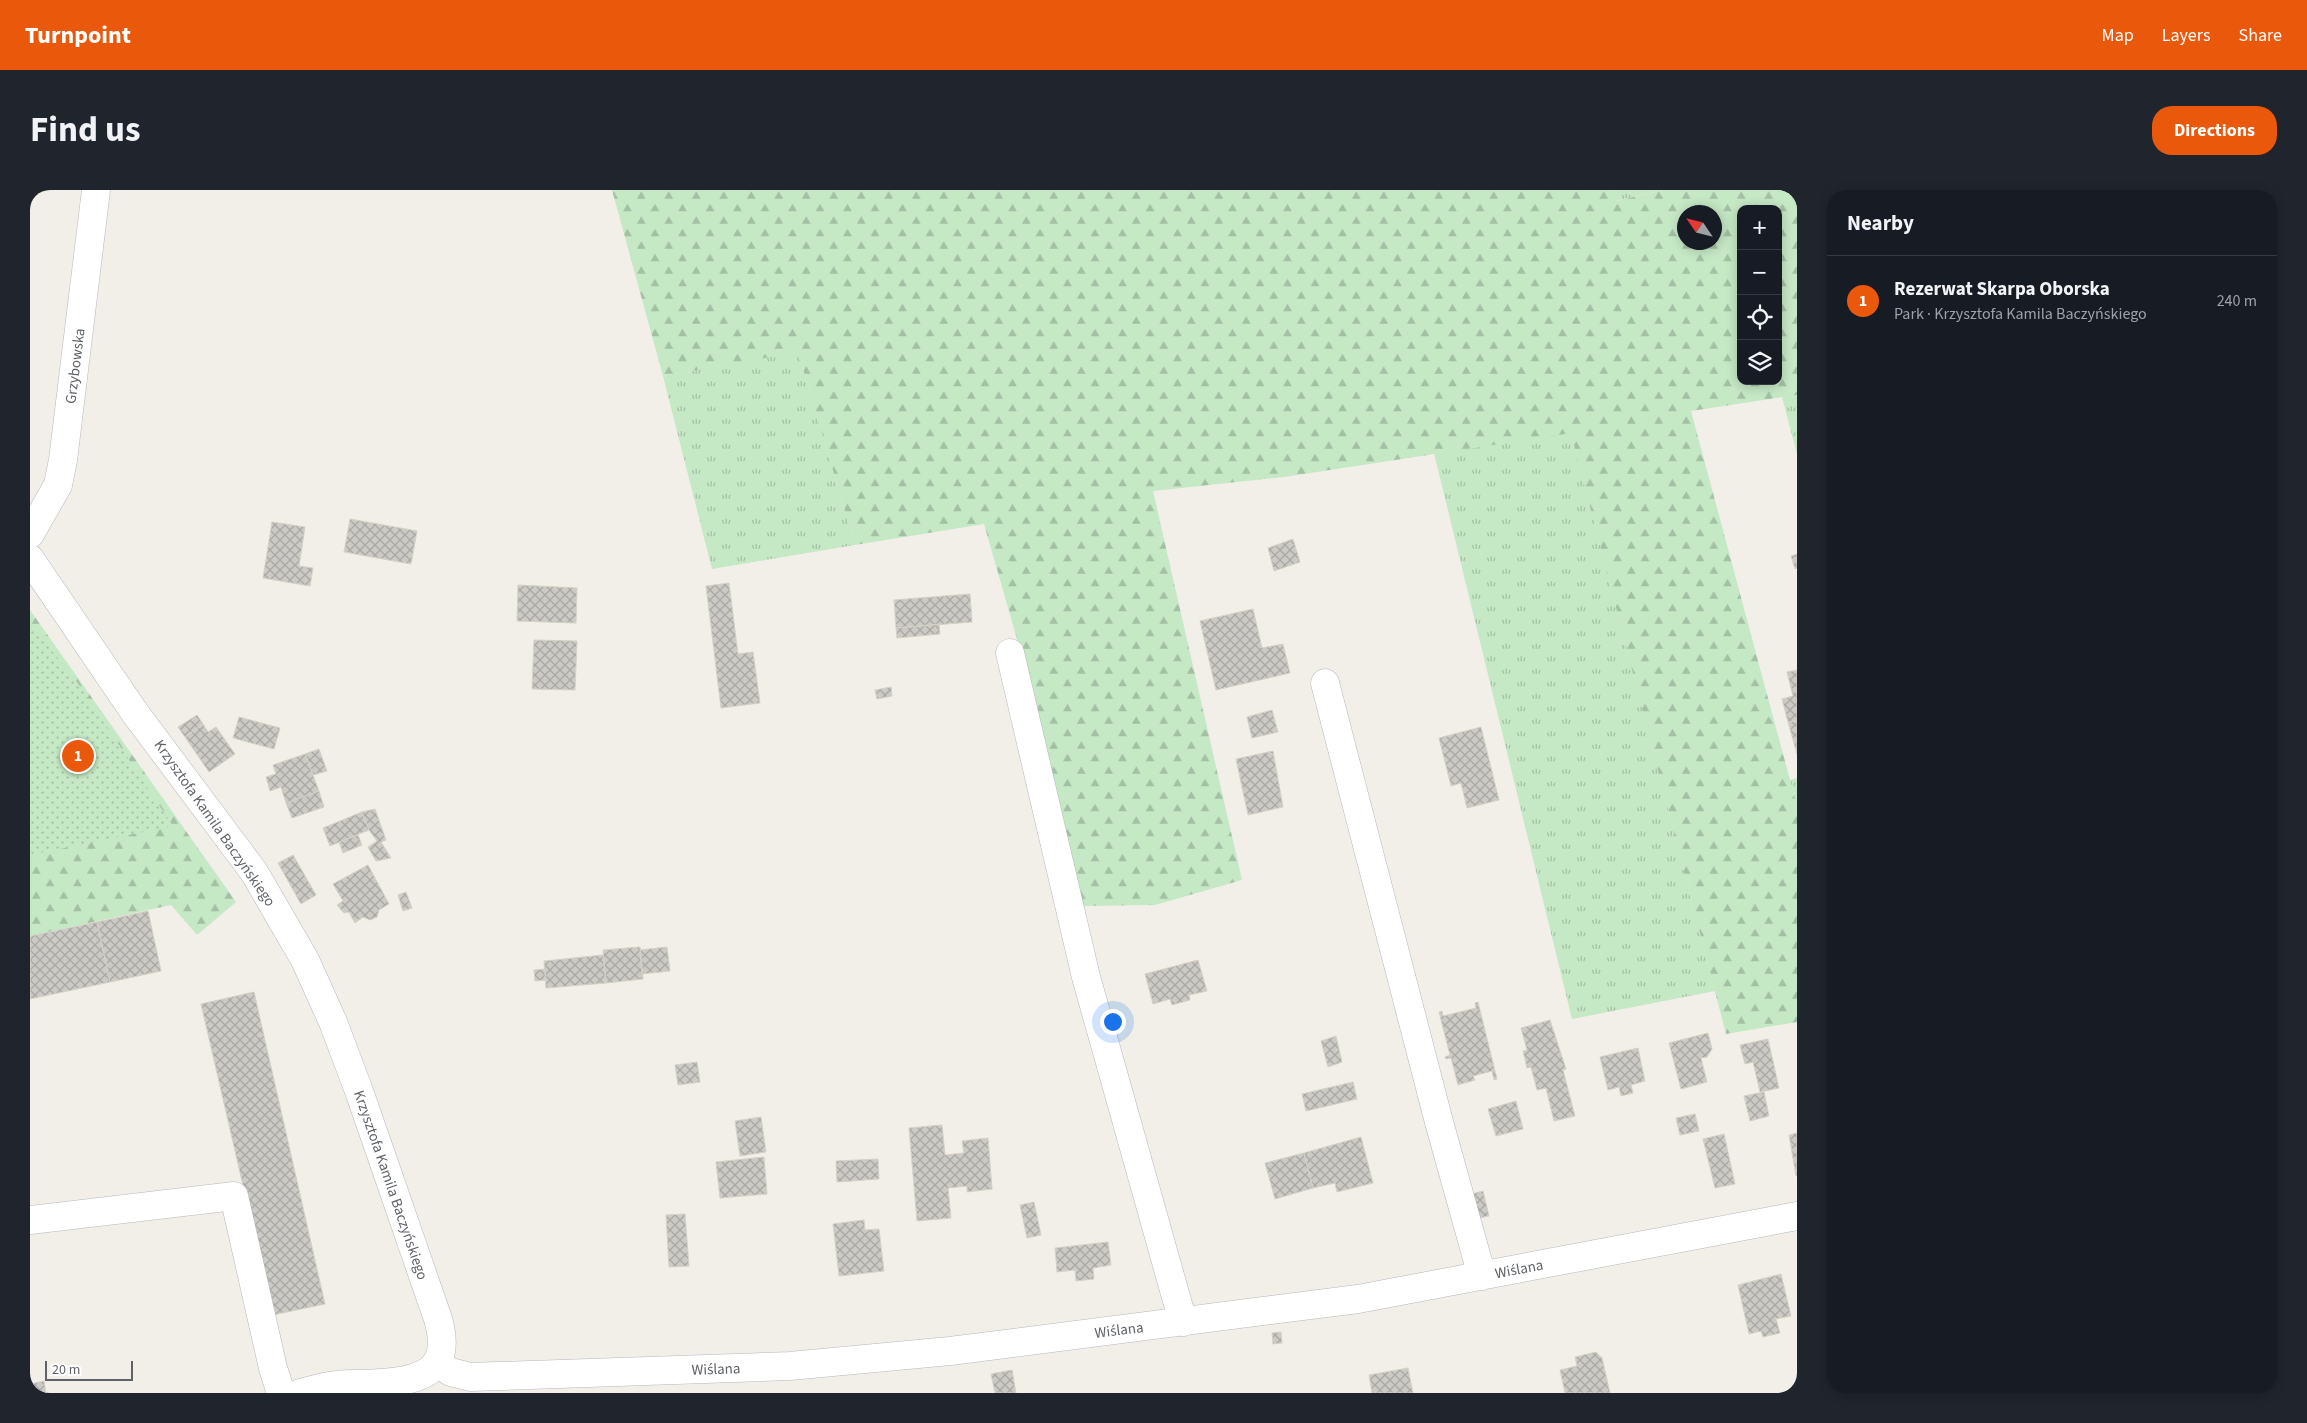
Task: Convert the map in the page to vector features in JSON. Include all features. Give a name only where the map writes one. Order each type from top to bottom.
[{"type":"street","name":"Grzybowska","points":[[30,534],[58,486],[63,460],[96,190]]},
{"type":"street","name":"Krzysztofa Kamila Baczyńskiego","points":[[30,559],[135,713],[254,872],[304,960],[332,1022],[359,1091],[438,1319],[442,1336],[441,1350],[436,1363]]},
{"type":"street","points":[[1010,653],[1086,977],[1183,1322]]},
{"type":"street","points":[[1325,683],[1439,1122],[1482,1276]]},
{"type":"street","points":[[30,1220],[234,1196],[273,1368],[281,1393]]},
{"type":"street","name":"Wiślana","points":[[436,1363],[451,1372],[470,1377],[790,1366],[886,1358],[1358,1299],[1797,1216]]},
{"type":"street","points":[[300,1393],[335,1385],[413,1378],[427,1372],[436,1363]]},
{"type":"green space","points":[[612,190],[1613,190],[1616,201],[1663,190],[1790,190],[1797,194],[1797,395],[1691,411],[1797,806],[1797,1022],[1726,1034],[1571,433],[1284,477],[1153,491],[1242,880],[1155,905],[1082,906],[1015,632],[984,524],[855,545],[798,352],[663,376]]},
{"type":"green space","points":[[1613,190],[1663,190],[1615,201]]},
{"type":"green space","points":[[798,351],[855,545],[712,569],[663,376]]},
{"type":"green space","points":[[1797,395],[1797,454],[1782,397]]},
{"type":"green space","points":[[1571,432],[1715,991],[1572,1019],[1434,453]]},
{"type":"green space","points":[[30,610],[236,902],[197,935],[171,905],[30,936]]},
{"type":"green space","points":[[30,623],[80,686],[173,826],[30,855]]},
{"type":"green space","points":[[1797,778],[1797,806],[1790,780]]},
{"type":"building","points":[[350,519],[417,531],[411,564],[344,552]]},
{"type":"building","points":[[272,522],[305,527],[299,566],[313,568],[310,586],[263,578]]},
{"type":"building","points":[[1293,539],[1300,562],[1274,571],[1268,548]]},
{"type":"building","points":[[1797,554],[1797,568],[1795,569],[1791,556]]},
{"type":"building","points":[[729,583],[738,654],[753,652],[760,703],[721,708],[706,586]]},
{"type":"building","points":[[518,585],[577,588],[576,623],[517,621]]},
{"type":"building","points":[[970,594],[972,622],[896,628],[894,600]]},
{"type":"building","points":[[1253,609],[1262,648],[1283,644],[1290,673],[1216,690],[1200,621]]},
{"type":"building","points":[[939,624],[940,634],[897,638],[896,628]]},
{"type":"building","points":[[534,640],[577,641],[575,690],[532,689]]},
{"type":"building","points":[[1797,670],[1797,720],[1788,722],[1782,699],[1793,696],[1787,672]]},
{"type":"building","points":[[891,687],[892,696],[877,699],[875,690]]},
{"type":"building","points":[[1272,710],[1278,732],[1252,738],[1247,717]]},
{"type":"building","points":[[197,715],[203,724],[185,737],[178,727]]},
{"type":"building","points":[[239,717],[280,728],[274,749],[233,738]]},
{"type":"building","points":[[1797,720],[1797,754],[1788,722]]},
{"type":"building","points":[[203,724],[208,732],[216,727],[235,754],[209,772],[185,737]]},
{"type":"building","points":[[1481,727],[1499,800],[1467,808],[1461,783],[1451,786],[1439,738]]},
{"type":"building","points":[[319,749],[327,771],[313,775],[305,754]]},
{"type":"building","points":[[1273,751],[1283,807],[1248,815],[1236,759]]},
{"type":"building","points":[[305,754],[319,791],[286,803],[281,787],[270,791],[266,777],[276,774],[273,765]]},
{"type":"building","points":[[319,791],[324,807],[292,818],[286,803]]},
{"type":"building","points":[[375,809],[386,840],[381,842],[391,858],[376,861],[368,847],[377,841],[369,830],[362,812]]},
{"type":"building","points":[[362,812],[369,830],[330,846],[323,828]]},
{"type":"building","points":[[358,835],[362,845],[343,853],[339,842]]},
{"type":"building","points":[[293,855],[316,895],[301,904],[278,863]]},
{"type":"building","points":[[368,865],[389,904],[379,910],[377,917],[370,920],[363,917],[355,923],[349,912],[344,913],[337,905],[343,901],[333,884]]},
{"type":"building","points":[[406,892],[412,908],[403,911],[398,895]]},
{"type":"building","points":[[148,911],[161,971],[110,982],[97,922]]},
{"type":"building","points":[[97,922],[110,982],[30,999],[30,936]]},
{"type":"building","points":[[640,947],[643,979],[606,983],[603,950]]},
{"type":"building","points":[[667,947],[670,971],[642,974],[640,950]]},
{"type":"building","points":[[603,955],[606,983],[546,988],[544,961]]},
{"type":"building","points":[[1198,960],[1207,991],[1189,995],[1190,1000],[1172,1005],[1170,999],[1153,1004],[1145,974]]},
{"type":"building","points":[[545,969],[546,980],[535,981],[534,970]]},
{"type":"building","points":[[254,992],[325,1304],[273,1315],[201,1004]]},
{"type":"building","points":[[1478,1002],[1497,1079],[1494,1080],[1492,1071],[1473,1076],[1475,1080],[1458,1085],[1451,1058],[1446,1059],[1445,1057],[1450,1055],[1439,1012],[1442,1011],[1443,1016],[1476,1008],[1475,1003]]},
{"type":"building","points":[[1550,1020],[1566,1069],[1563,1070],[1575,1116],[1554,1121],[1546,1088],[1537,1090],[1531,1067],[1527,1068],[1523,1051],[1527,1050],[1521,1028]]},
{"type":"building","points":[[1708,1033],[1712,1049],[1707,1057],[1701,1058],[1707,1082],[1681,1089],[1669,1043]]},
{"type":"building","points":[[1336,1036],[1342,1062],[1328,1067],[1321,1041]]},
{"type":"building","points":[[1768,1039],[1779,1088],[1760,1092],[1753,1062],[1745,1064],[1740,1045]]},
{"type":"building","points":[[1638,1048],[1645,1081],[1631,1085],[1633,1093],[1621,1096],[1619,1087],[1608,1090],[1600,1057]]},
{"type":"building","points":[[697,1062],[700,1082],[678,1085],[675,1065]]},
{"type":"building","points":[[1353,1082],[1357,1099],[1306,1111],[1302,1094]]},
{"type":"building","points":[[1764,1092],[1769,1116],[1750,1121],[1744,1096]]},
{"type":"building","points":[[1516,1101],[1523,1129],[1496,1136],[1488,1109]]},
{"type":"building","points":[[1695,1114],[1699,1131],[1680,1135],[1676,1118]]},
{"type":"building","points":[[761,1117],[766,1152],[740,1156],[735,1121]]},
{"type":"building","points":[[942,1125],[945,1155],[964,1153],[962,1141],[988,1138],[992,1189],[967,1192],[967,1186],[948,1188],[951,1218],[917,1221],[909,1128]]},
{"type":"building","points":[[1797,1133],[1797,1176],[1796,1176],[1789,1135]]},
{"type":"building","points":[[1724,1134],[1735,1184],[1715,1188],[1703,1139]]},
{"type":"building","points":[[1361,1137],[1373,1183],[1337,1192],[1335,1183],[1313,1188],[1304,1153]]},
{"type":"building","points":[[1304,1153],[1313,1188],[1275,1199],[1265,1163]]},
{"type":"building","points":[[764,1157],[767,1194],[720,1198],[716,1162]]},
{"type":"building","points":[[878,1159],[879,1179],[837,1182],[836,1161]]},
{"type":"building","points":[[1483,1191],[1489,1216],[1478,1218],[1472,1194]]},
{"type":"building","points":[[1034,1202],[1041,1235],[1027,1238],[1020,1205]]},
{"type":"building","points":[[685,1214],[689,1266],[669,1267],[666,1215]]},
{"type":"building","points":[[864,1220],[865,1230],[879,1229],[884,1271],[839,1276],[833,1224]]},
{"type":"building","points":[[1108,1242],[1111,1265],[1093,1268],[1094,1279],[1076,1281],[1075,1270],[1057,1272],[1055,1248]]},
{"type":"building","points":[[1781,1274],[1791,1316],[1776,1319],[1780,1333],[1763,1337],[1761,1331],[1749,1334],[1738,1285]]},
{"type":"building","points":[[1281,1332],[1282,1343],[1273,1344],[1272,1333]]},
{"type":"building","points":[[1596,1352],[1602,1358],[1610,1393],[1565,1393],[1560,1370],[1577,1366],[1575,1357]]},
{"type":"building","points":[[1408,1368],[1413,1393],[1372,1393],[1369,1375]]},
{"type":"building","points":[[1012,1370],[1016,1393],[995,1393],[991,1374]]},
{"type":"building","points":[[44,1381],[46,1393],[30,1393],[30,1384]]},
{"type":"place","name":"Rezerwat Skarpa Oborska","points":[[78,756]]}]
